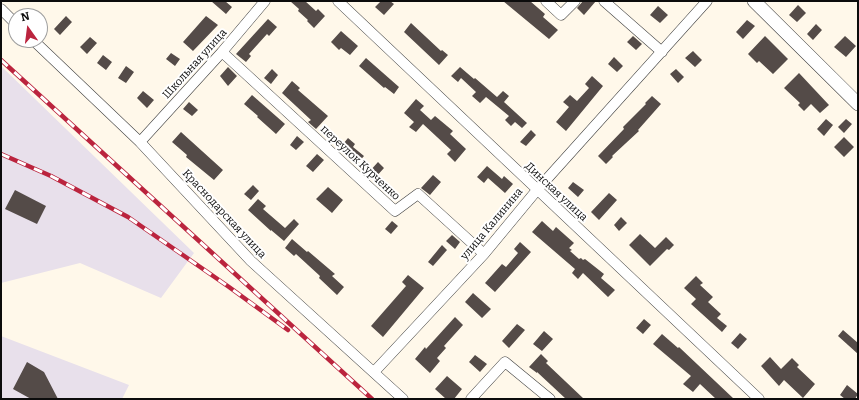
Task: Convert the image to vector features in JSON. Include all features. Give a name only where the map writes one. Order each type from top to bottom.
[{"type":"street","name":"Школьная улица","points":[[140,142],[222,52],[265,1]]},
{"type":"street","name":"Динская улица","points":[[338,1],[758,399]]},
{"type":"street","points":[[546,1],[561,15],[575,1]]},
{"type":"street","points":[[604,1],[662,52]]},
{"type":"street","name":"улица Калинина","points":[[374,372],[484,254],[536,190],[707,1]]},
{"type":"street","points":[[754,1],[858,104]]},
{"type":"street","name":"Краснодарская улица","points":[[41,48],[140,142],[251,261],[403,399]]},
{"type":"street","name":"переулок Курченко","points":[[222,52],[395,211],[418,194],[484,254]]},
{"type":"street","points":[[471,399],[505,362],[550,399]]},
{"type":"shaded area","points":[[1,66],[194,253],[161,298],[80,263],[1,283]]},
{"type":"shaded area","points":[[1,336],[129,385],[122,399],[1,399]]},
{"type":"building","points":[[211,1],[225,1],[232,7],[226,14]]},
{"type":"building","points":[[290,1],[305,1],[316,11],[318,9],[325,16],[314,28],[298,11],[299,9]]},
{"type":"building","points":[[381,1],[390,1],[394,4],[384,15],[375,7]]},
{"type":"building","points":[[503,1],[530,1],[545,14],[543,17],[558,30],[549,39]]},
{"type":"building","points":[[583,1],[596,1],[584,15],[577,8]]},
{"type":"building","points":[[798,5],[806,13],[797,22],[789,15]]},
{"type":"building","points":[[658,6],[668,15],[660,23],[650,15]]},
{"type":"building","points":[[66,16],[72,22],[60,35],[54,29]]},
{"type":"building","points":[[206,16],[218,25],[193,51],[183,42]]},
{"type":"building","points":[[268,19],[277,27],[269,36],[267,34],[249,54],[251,56],[246,62],[236,54]]},
{"type":"building","points":[[747,20],[755,26],[743,39],[736,32]]},
{"type":"building","points":[[411,23],[441,51],[442,50],[448,55],[439,65],[404,32]]},
{"type":"building","points":[[816,24],[822,30],[813,40],[807,34]]},
{"type":"building","points":[[341,31],[358,46],[350,55],[341,48],[339,50],[331,42]]},
{"type":"building","points":[[633,36],[642,44],[636,50],[627,42]]},
{"type":"building","points":[[765,36],[788,59],[773,74],[759,61],[757,63],[748,54]]},
{"type":"building","points":[[845,36],[856,46],[846,57],[834,47]]},
{"type":"building","points":[[90,37],[97,43],[87,54],[80,47]]},
{"type":"building","points":[[693,51],[702,60],[695,67],[685,58]]},
{"type":"building","points":[[171,53],[180,59],[175,66],[166,59]]},
{"type":"building","points":[[103,55],[112,62],[106,70],[97,63]]},
{"type":"building","points":[[614,57],[623,66],[617,72],[608,64]]},
{"type":"building","points":[[366,58],[399,87],[394,94],[385,87],[384,88],[359,66]]},
{"type":"building","points":[[126,66],[134,72],[126,83],[118,78]]},
{"type":"building","points":[[228,67],[237,76],[228,86],[220,76]]},
{"type":"building","points":[[460,67],[497,97],[503,91],[509,96],[504,102],[527,123],[522,128],[515,122],[511,126],[505,120],[509,116],[486,97],[480,103],[472,96],[476,92],[461,78],[458,82],[451,76]]},
{"type":"building","points":[[272,69],[278,75],[271,84],[264,78]]},
{"type":"building","points":[[676,69],[684,77],[678,83],[670,74]]},
{"type":"building","points":[[799,73],[829,105],[820,113],[811,104],[804,111],[798,105],[800,103],[784,88]]},
{"type":"building","points":[[592,76],[603,86],[566,131],[556,122],[569,107],[563,102],[570,95],[577,101],[589,88],[585,84]]},
{"type":"building","points":[[292,81],[300,88],[298,90],[328,116],[316,129],[308,122],[311,120],[282,93]]},
{"type":"building","points":[[143,91],[154,100],[147,108],[137,98]]},
{"type":"building","points":[[252,95],[285,124],[276,134],[244,104]]},
{"type":"building","points":[[652,96],[661,104],[638,130],[639,131],[612,156],[613,157],[606,164],[598,156],[624,129],[623,127]]},
{"type":"building","points":[[416,99],[424,106],[420,110],[431,120],[435,116],[453,131],[450,134],[466,149],[455,162],[447,154],[451,150],[423,124],[416,132],[409,127],[414,122],[404,113]]},
{"type":"building","points":[[189,102],[198,110],[192,116],[183,109]]},
{"type":"building","points":[[826,119],[833,125],[824,136],[817,129]]},
{"type":"building","points":[[846,119],[852,124],[844,133],[838,127]]},
{"type":"building","points":[[531,130],[536,135],[526,146],[520,142]]},
{"type":"building","points":[[181,132],[223,170],[214,180],[186,157],[187,155],[172,142]]},
{"type":"building","points":[[297,136],[304,142],[296,150],[290,145]]},
{"type":"building","points":[[844,137],[854,147],[844,157],[834,147]]},
{"type":"building","points":[[348,138],[355,144],[353,147],[364,156],[357,164],[339,149]]},
{"type":"building","points":[[317,154],[324,160],[313,172],[306,166]]},
{"type":"building","points":[[378,162],[384,168],[375,178],[369,172]]},
{"type":"building","points":[[487,166],[502,179],[504,176],[513,184],[505,193],[488,178],[484,183],[477,177]]},
{"type":"building","points":[[433,175],[441,182],[430,195],[421,188]]},
{"type":"building","points":[[573,182],[584,190],[578,197],[568,188]]},
{"type":"building","points":[[253,185],[259,191],[251,200],[244,194]]},
{"type":"building","points":[[328,187],[343,200],[332,213],[316,199]]},
{"type":"building","points":[[15,190],[46,206],[37,224],[5,209]]},
{"type":"building","points":[[609,193],[617,200],[599,220],[591,212]]},
{"type":"building","points":[[258,199],[266,206],[263,209],[285,228],[294,219],[299,224],[284,241],[248,210]]},
{"type":"building","points":[[621,217],[627,223],[619,231],[614,225]]},
{"type":"building","points":[[392,221],[398,226],[391,234],[385,229]]},
{"type":"building","points":[[542,221],[553,231],[556,227],[574,243],[569,248],[572,250],[570,251],[579,259],[585,259],[604,274],[601,278],[615,290],[608,297],[583,273],[578,279],[572,273],[575,269],[532,232]]},
{"type":"building","points":[[640,234],[655,248],[666,237],[674,245],[669,250],[667,249],[650,266],[629,245]]},
{"type":"building","points":[[452,235],[460,242],[455,249],[446,241]]},
{"type":"building","points":[[292,239],[335,274],[332,276],[344,287],[337,295],[319,278],[320,276],[296,254],[294,256],[285,248]]},
{"type":"building","points":[[520,242],[531,252],[495,292],[485,283],[502,264],[506,267],[518,253],[514,249]]},
{"type":"building","points":[[442,245],[447,250],[433,266],[428,262]]},
{"type":"building","points":[[408,275],[424,288],[383,337],[371,326],[406,286],[402,282]]},
{"type":"building","points":[[696,276],[703,283],[700,285],[713,297],[708,302],[721,314],[717,318],[727,326],[722,332],[691,304],[696,299],[684,288]]},
{"type":"building","points":[[473,293],[491,309],[482,318],[465,302]]},
{"type":"building","points":[[455,317],[463,325],[444,346],[446,348],[437,358],[440,361],[430,373],[415,359]]},
{"type":"building","points":[[644,319],[651,325],[643,334],[636,328]]},
{"type":"building","points":[[517,324],[525,330],[509,348],[502,341]]},
{"type":"building","points":[[843,330],[858,343],[858,354],[838,336]]},
{"type":"building","points":[[544,331],[553,339],[542,351],[533,344]]},
{"type":"building","points":[[740,333],[747,339],[738,349],[731,343]]},
{"type":"building","points":[[662,334],[678,348],[679,347],[734,399],[716,399],[700,384],[693,392],[683,384],[691,376],[653,344]]},
{"type":"building","points":[[541,354],[548,361],[546,363],[584,399],[566,399],[537,372],[529,367]]},
{"type":"building","points":[[475,355],[487,364],[480,372],[469,362]]},
{"type":"building","points":[[770,357],[781,369],[792,358],[799,365],[797,367],[815,384],[803,398],[784,380],[779,386],[761,366]]},
{"type":"building","points":[[27,362],[44,372],[58,399],[31,399],[13,389]]},
{"type":"building","points":[[447,376],[462,389],[454,399],[446,399],[435,389]]},
{"type":"building","points":[[847,385],[858,394],[855,399],[845,399],[840,395]]},
{"type":"railway","points":[[1,60],[372,399]]},
{"type":"railway","points":[[1,154],[51,176],[128,217],[288,330]]}]
